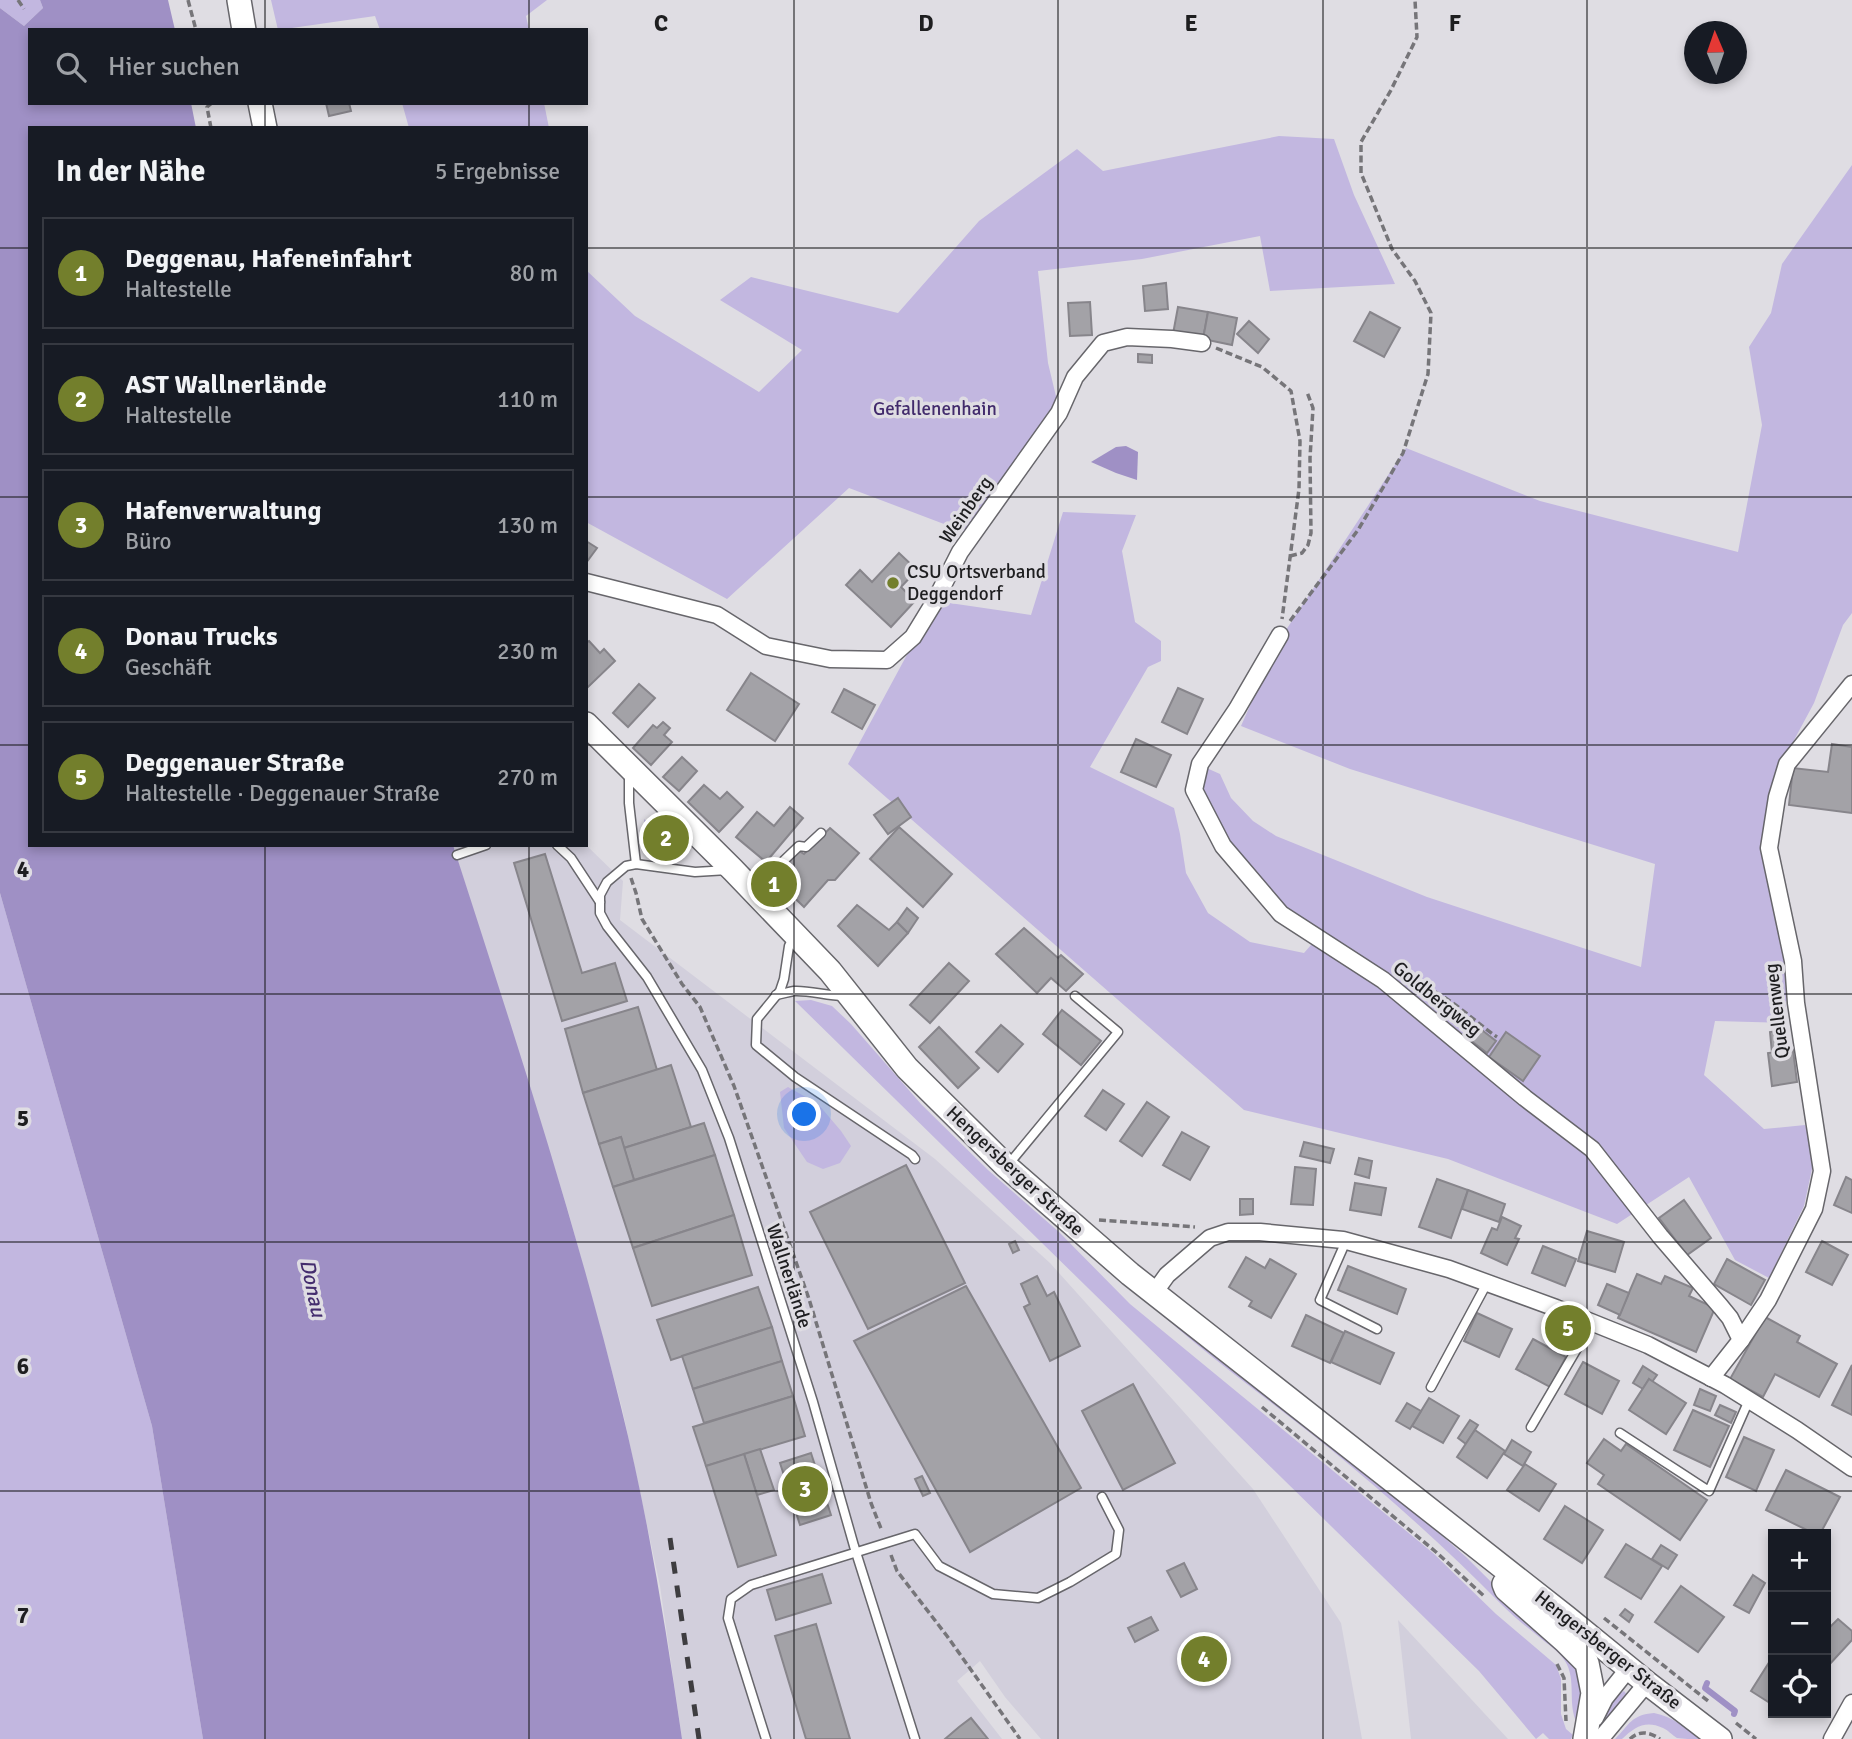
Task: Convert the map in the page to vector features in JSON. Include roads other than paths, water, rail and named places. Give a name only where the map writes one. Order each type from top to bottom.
[{"type":"main road","points":[[239,0],[244,28]]},
{"type":"main road","points":[[260,105],[265,126]]},
{"type":"main road","name":"Hengersberger Straße","points":[[588,726],[830,971],[907,1068],[1006,1166],[1154,1293],[1720,1739]]},
{"type":"main road","name":"Hengersberger Straße","points":[[1496,1562],[1506,1588],[1587,1663],[1593,1693],[1582,1736]]},
{"type":"street","name":"Weinberg","points":[[588,583],[717,615],[765,646],[830,659],[887,660],[912,637],[935,601],[960,552],[1059,413],[1075,377],[1103,344],[1127,337],[1202,343]]},
{"type":"street","name":"Goldbergweg","points":[[1280,635],[1237,709],[1200,764],[1194,790],[1223,846],[1281,914],[1383,981],[1525,1098],[1592,1149],[1660,1236],[1730,1318],[1741,1340]]},
{"type":"street","name":"Quellenweg","points":[[1741,1340],[1768,1300],[1814,1209],[1822,1171],[1797,1014],[1793,961],[1769,848],[1777,797],[1787,764],[1852,684]]},
{"type":"street","points":[[1154,1293],[1167,1275],[1210,1238],[1228,1232],[1260,1232],[1346,1241],[1449,1269],[1648,1345],[1749,1400],[1852,1468]]},
{"type":"street","points":[[1711,1378],[1741,1340]]},
{"type":"street","points":[[1629,1668],[1605,1698],[1582,1736],[1602,1737],[1647,1683]]},
{"type":"street","points":[[1832,1739],[1852,1703]]},
{"type":"lane","points":[[629,768],[629,803],[636,864]]},
{"type":"lane","points":[[752,890],[799,846],[806,847],[821,833]]},
{"type":"lane","points":[[457,855],[479,847]]},
{"type":"lane","name":"Wallnerlände","points":[[559,847],[571,858],[600,902],[600,913],[607,926],[646,977],[702,1070],[729,1138],[813,1402],[854,1546],[915,1739]]},
{"type":"lane","points":[[600,902],[600,895],[607,882],[626,866],[636,864],[695,872],[733,870]]},
{"type":"lane","points":[[795,935],[789,946],[784,979],[776,996],[757,1019],[756,1045],[794,1077],[915,1159]]},
{"type":"lane","points":[[776,996],[792,991],[849,996]]},
{"type":"lane","points":[[1006,1166],[1118,1032],[1075,996]]},
{"type":"lane","points":[[1346,1241],[1320,1300],[1377,1329]]},
{"type":"lane","points":[[1431,1387],[1487,1283]]},
{"type":"lane","points":[[1531,1427],[1592,1323]]},
{"type":"lane","points":[[1620,1433],[1709,1491],[1749,1400]]},
{"type":"lane","points":[[766,1739],[728,1618],[731,1599],[751,1585],[915,1534],[939,1566],[993,1594],[1038,1598],[1116,1554],[1119,1530],[1102,1497]]},
{"type":"water","name":"Donau","points":[[40,0],[168,0],[175,28],[28,28],[28,105],[191,105],[196,126],[28,126],[28,847],[454,847],[520,1054],[603,1336],[640,1489],[682,1739],[203,1739],[152,1426],[0,893],[0,8],[24,26],[43,8]]},
{"type":"water","points":[[1126,446],[1138,452],[1137,480],[1091,462],[1116,447]]},
{"type":"waterway","points":[[1707,1683],[1705,1688],[1735,1711],[1734,1714]]},
{"type":"railway","points":[[670,1538],[699,1739]]},
{"type":"place","name":"CSU Ortsverband Deggendorf","points":[[893,583]]},
{"type":"place","name":"AST Wallnerlände","points":[[666,838]]},
{"type":"place","name":"Deggenau, Hafeneinfahrt","points":[[774,884]]},
{"type":"place","name":"Deggenauer Straße","points":[[1568,1328]]},
{"type":"place","name":"Hafenverwaltung","points":[[805,1489]]},
{"type":"place","name":"Donau Trucks","points":[[1204,1659]]},
{"type":"park label","name":"Gefallenenhain","points":[[935,409]]}]
